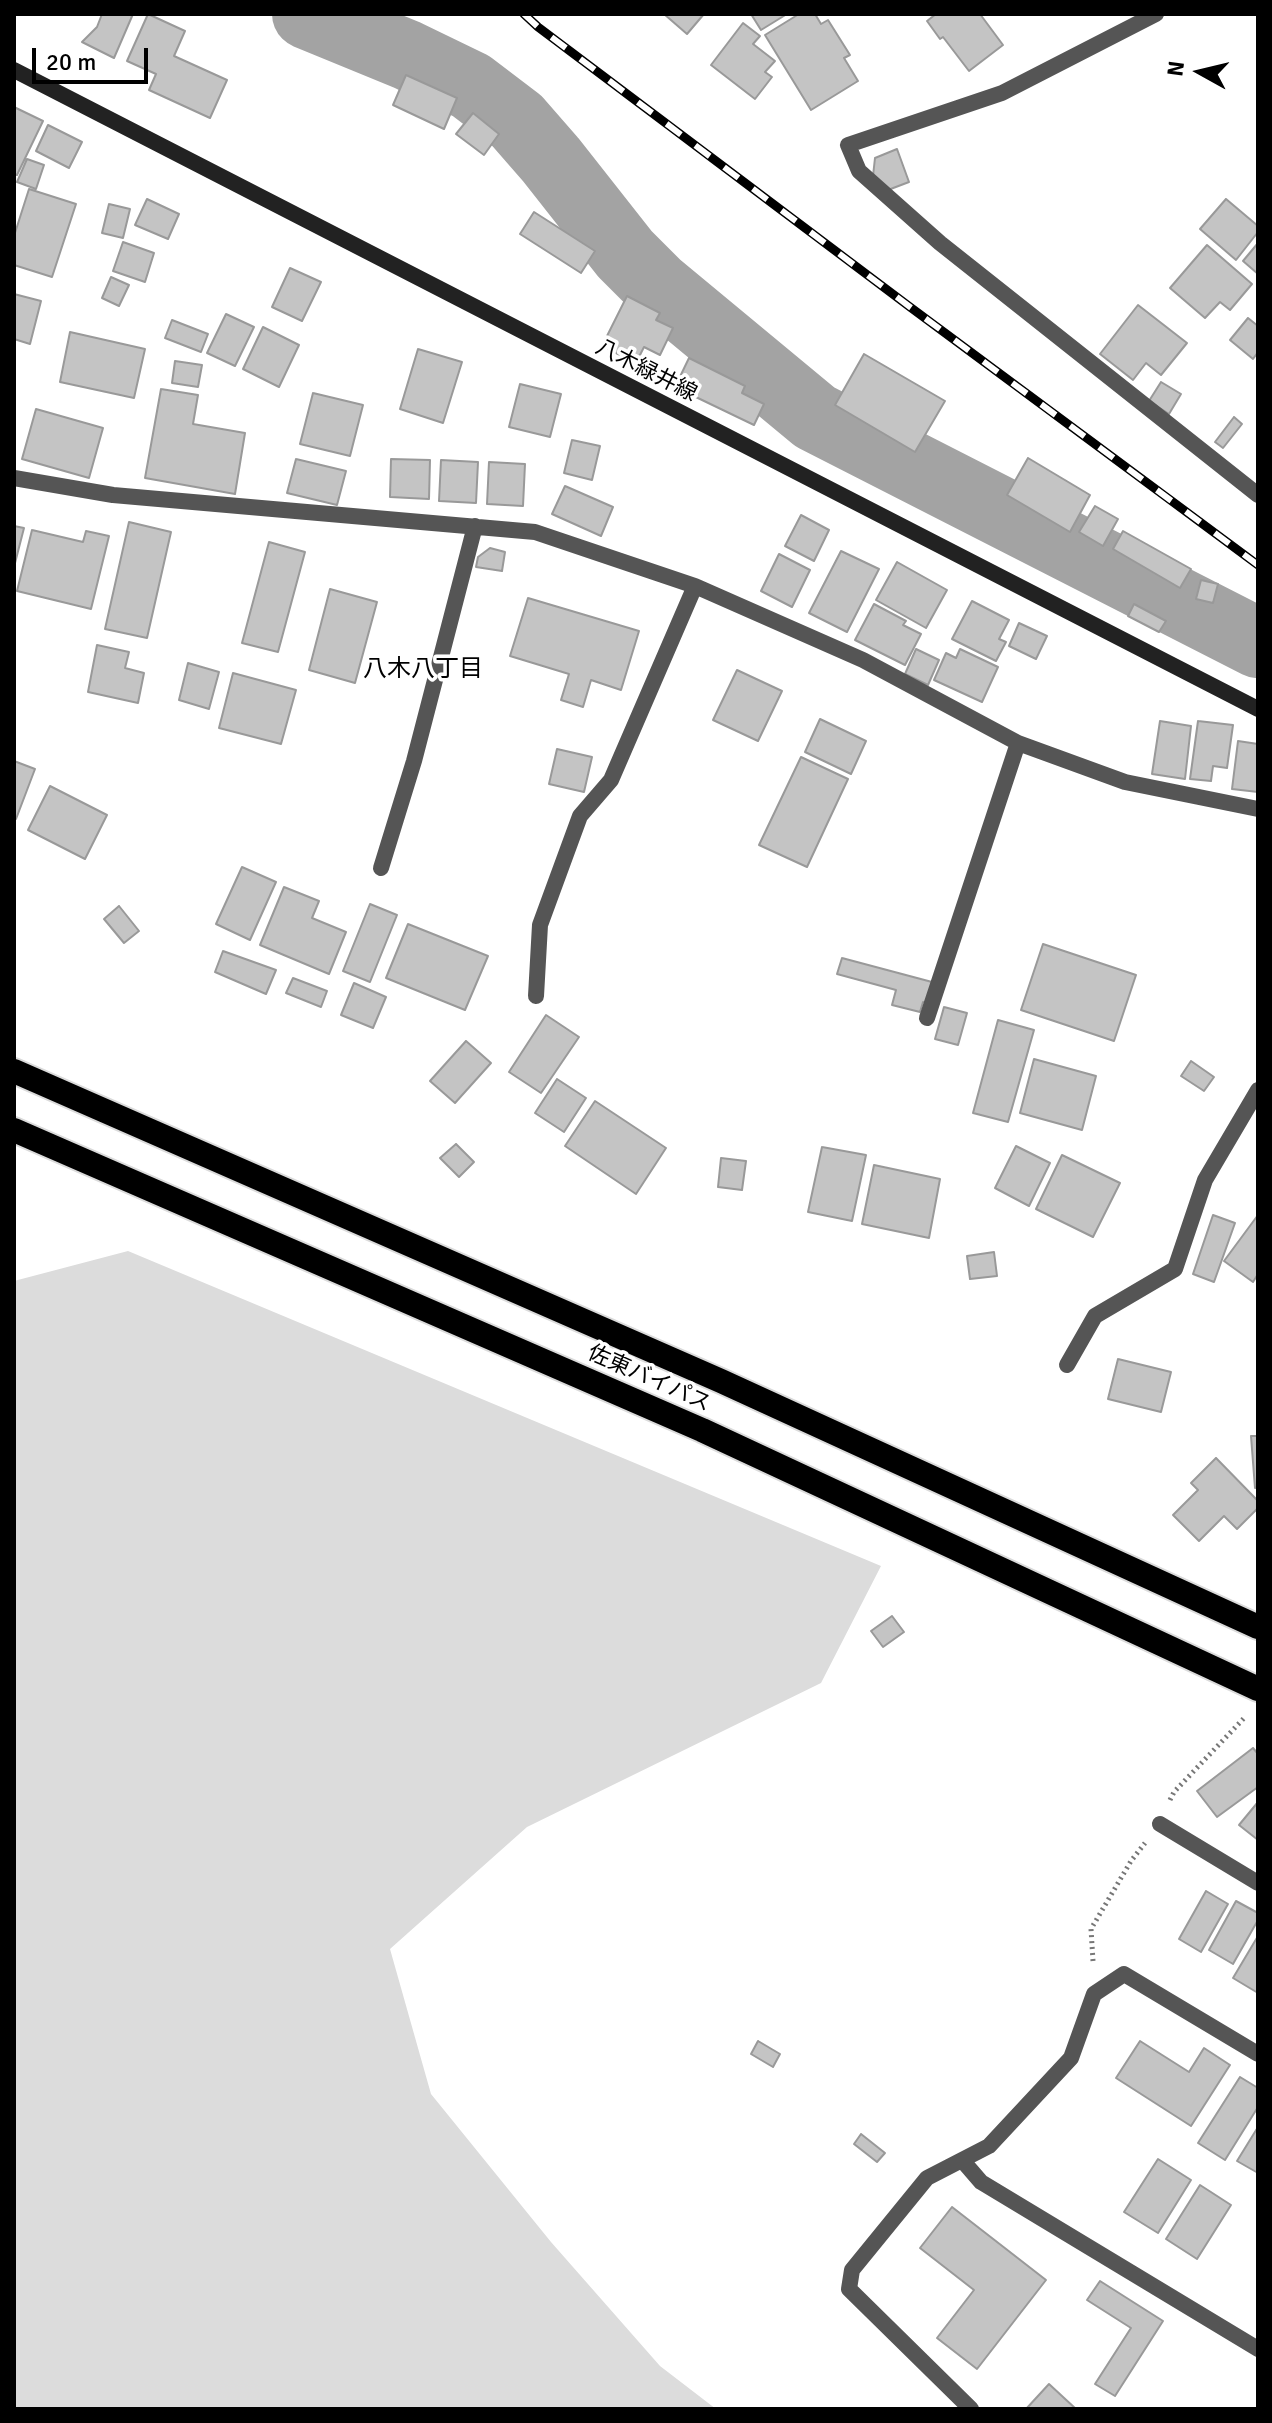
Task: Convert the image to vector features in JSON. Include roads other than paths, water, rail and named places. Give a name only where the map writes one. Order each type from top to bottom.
[{"type":"highway","name":"佐東バイパス","points":[[14,1071],[721,1381],[1258,1627]]},
{"type":"highway","name":"佐東バイパス","points":[[14,1130],[702,1430],[1258,1689]]},
{"type":"main road","name":"八木緑井線","points":[[14,70],[1258,709]]},
{"type":"street","points":[[1156,14],[1002,93],[848,145],[859,171],[940,243],[1258,495]]},
{"type":"street","points":[[14,478],[113,495],[535,532],[695,586],[863,660],[1018,743],[1125,782],[1258,809]]},
{"type":"street","points":[[381,868],[414,761],[475,526]]},
{"type":"street","points":[[536,996],[540,925],[580,816],[611,780],[695,586]]},
{"type":"street","points":[[927,1018],[1018,743]]},
{"type":"street","points":[[1067,1365],[1095,1316],[1175,1269],[1205,1180],[1258,1090]]},
{"type":"street","points":[[1160,1824],[1258,1883]]},
{"type":"street","points":[[971,2409],[849,2289],[852,2270],[927,2178],[989,2146],[1071,2058],[1094,1994],[1124,1974],[1258,2054]]},
{"type":"street","points":[[962,2160],[981,2182],[1258,2349]]},
{"type":"waterway","points":[[307,14],[407,55],[471,86],[517,121],[625,254],[657,286],[815,417],[1258,643]]},
{"type":"railway","points":[[524,14],[910,307],[1258,565]]},
{"type":"district","name":"八木八丁目","points":[[423,670]]}]
